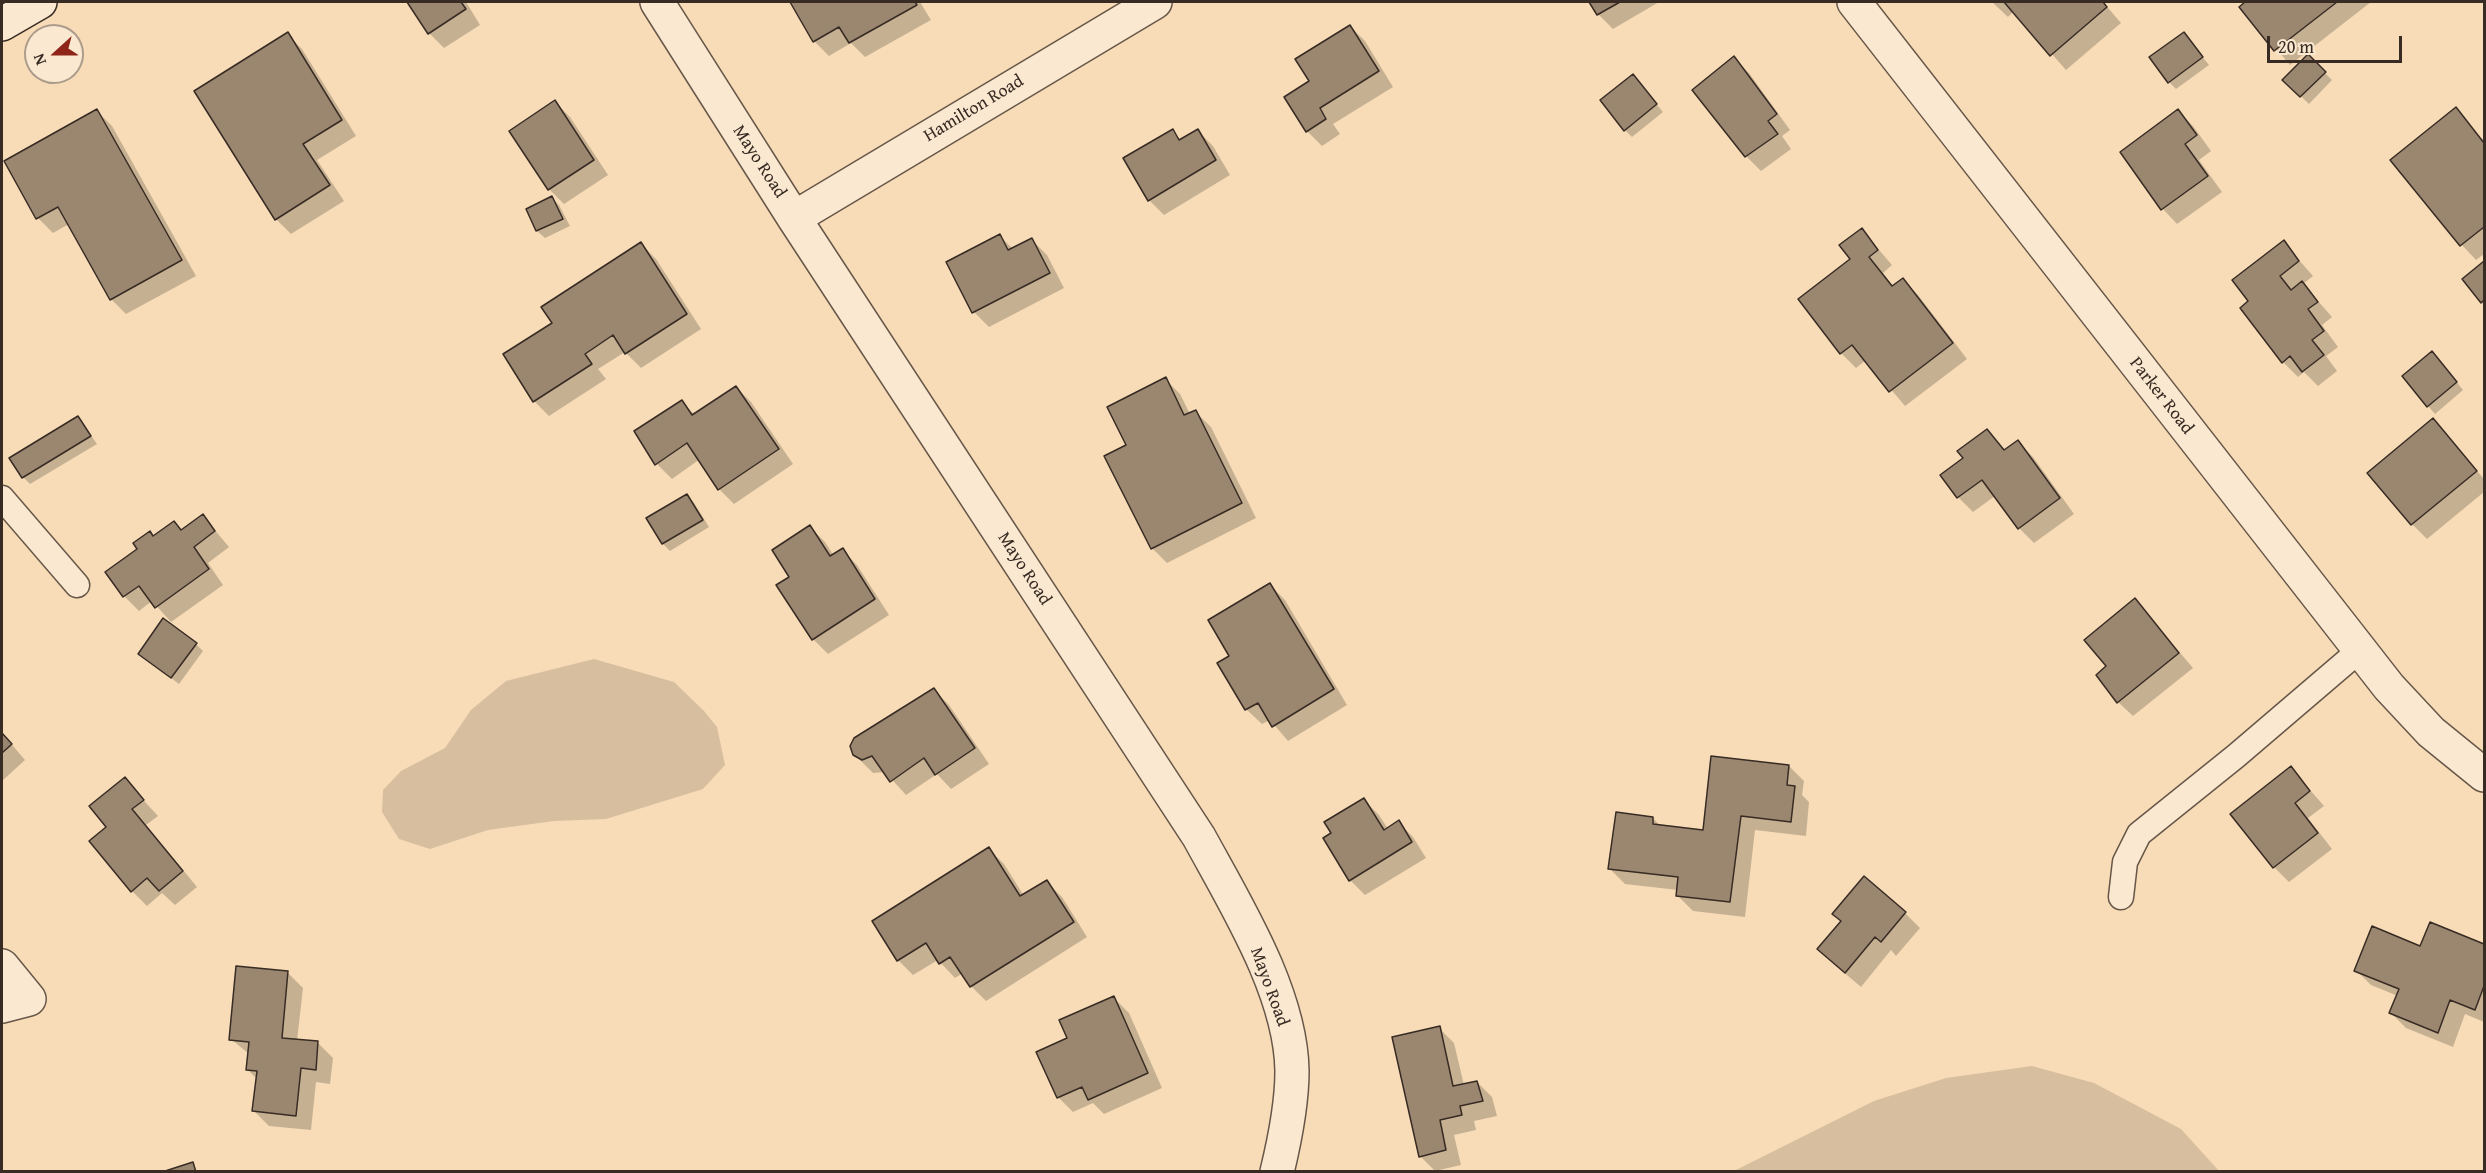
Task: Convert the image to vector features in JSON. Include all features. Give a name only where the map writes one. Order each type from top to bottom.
[{"type":"street","points":[[2,24],[40,2]]},
{"type":"street","name":"Mayo Road","points":[[657,2],[794,218],[1199,837],[1238,909],[1275,990],[1284,1020],[1292,1070],[1289,1116],[1277,1172]]},
{"type":"street","name":"Hamilton Road","points":[[794,218],[1155,2]]},
{"type":"street","name":"Parker Road","points":[[1854,2],[2389,687],[2431,732],[2484,775]]},
{"type":"street","points":[[2,966],[29,999],[2,1006]]},
{"type":"lane","points":[[2,498],[77,585]]},
{"type":"lane","points":[[2121,897],[2125,862],[2139,834],[2236,756],[2360,650]]},
{"type":"shaded area","points":[[594,659],[674,682],[704,711],[717,727],[725,765],[703,789],[606,819],[554,821],[488,830],[430,849],[399,839],[382,812],[383,790],[401,771],[445,748],[471,710],[506,681]]},
{"type":"shaded area","points":[[2032,1066],[2094,1083],[2181,1129],[2219,1171],[1734,1171],[1874,1101],[1946,1078]]},
{"type":"building","points":[[407,2],[461,2],[466,9],[428,34]]},
{"type":"building","points":[[790,2],[915,2],[917,5],[849,43],[839,27],[813,42]]},
{"type":"building","points":[[1589,2],[1620,2],[1597,15]]},
{"type":"building","points":[[2004,2],[2103,2],[2107,7],[2050,56]]},
{"type":"building","points":[[2245,2],[2337,2],[2274,51],[2239,7]]},
{"type":"building","points":[[1350,25],[1379,71],[1320,108],[1326,119],[1306,132],[1284,97],[1309,81],[1295,59]]},
{"type":"building","points":[[288,32],[342,120],[303,144],[330,185],[275,220],[194,91]]},
{"type":"building","points":[[2184,32],[2203,57],[2168,83],[2149,57]]},
{"type":"building","points":[[2308,54],[2326,72],[2300,97],[2282,80]]},
{"type":"building","points":[[1734,56],[1777,114],[1768,121],[1778,134],[1745,157],[1692,90]]},
{"type":"building","points":[[1633,74],[1657,104],[1624,131],[1600,100]]},
{"type":"building","points":[[555,100],[594,160],[548,190],[509,131]]},
{"type":"building","points":[[2456,107],[2484,143],[2484,227],[2460,246],[2390,160]]},
{"type":"building","points":[[97,109],[182,260],[110,300],[58,207],[36,219],[4,161]]},
{"type":"building","points":[[2178,109],[2197,135],[2185,144],[2208,176],[2161,210],[2120,152]]},
{"type":"building","points":[[1173,129],[1179,140],[1198,129],[1216,160],[1148,201],[1123,158]]},
{"type":"building","points":[[552,196],[563,219],[536,231],[526,209]]},
{"type":"building","points":[[1862,228],[1878,250],[1869,257],[1892,286],[1903,278],[1953,343],[1889,392],[1852,345],[1840,354],[1798,299],[1850,259],[1839,245]]},
{"type":"building","points":[[1000,234],[1008,250],[1032,238],[1050,273],[972,313],[946,262]]},
{"type":"building","points":[[2284,240],[2299,261],[2280,276],[2291,290],[2302,281],[2318,302],[2308,309],[2324,331],[2312,340],[2324,355],[2302,372],[2290,356],[2282,363],[2240,308],[2248,301],[2232,280]]},
{"type":"building","points":[[641,242],[687,314],[625,354],[613,335],[585,354],[592,364],[533,402],[503,354],[552,323],[541,307]]},
{"type":"building","points":[[2484,261],[2484,300],[2481,303],[2462,279]]},
{"type":"building","points":[[2432,351],[2457,382],[2427,407],[2402,376]]},
{"type":"building","points":[[1166,377],[1184,415],[1196,410],[1242,503],[1151,549],[1104,456],[1126,445],[1107,407]]},
{"type":"building","points":[[736,386],[779,449],[718,490],[687,443],[655,465],[634,431],[682,400],[692,415]]},
{"type":"building","points":[[78,416],[91,436],[22,478],[9,458]]},
{"type":"building","points":[[2433,418],[2477,471],[2411,525],[2367,473]]},
{"type":"building","points":[[1987,429],[2004,450],[2018,440],[2060,498],[2018,529],[1982,480],[1957,498],[1940,475],[1963,458],[1957,451]]},
{"type":"building","points":[[687,494],[703,520],[662,544],[646,518]]},
{"type":"building","points":[[203,514],[215,531],[194,547],[209,569],[155,608],[139,586],[123,597],[105,572],[137,549],[133,543],[150,531],[153,536],[174,521],[181,530]]},
{"type":"building","points":[[810,525],[830,556],[843,548],[875,599],[812,640],[776,585],[789,577],[772,550]]},
{"type":"building","points":[[1270,583],[1334,689],[1272,727],[1258,703],[1245,710],[1217,663],[1229,656],[1208,620]]},
{"type":"building","points":[[2135,598],[2179,653],[2117,703],[2096,675],[2106,666],[2084,640]]},
{"type":"building","points":[[163,618],[197,643],[171,678],[138,654]]},
{"type":"building","points":[[934,688],[975,748],[935,775],[924,758],[890,782],[872,756],[862,760],[853,755],[850,746],[854,738]]},
{"type":"building","points":[[2,733],[12,744],[2,753]]},
{"type":"building","points":[[1711,756],[1789,765],[1787,785],[1795,786],[1791,822],[1741,816],[1730,902],[1676,896],[1678,877],[1608,869],[1616,812],[1653,817],[1653,824],[1703,830]]},
{"type":"building","points":[[2291,766],[2310,791],[2295,803],[2318,833],[2273,868],[2230,814]]},
{"type":"building","points":[[125,777],[144,800],[132,809],[183,871],[159,891],[147,878],[131,892],[89,841],[106,827],[89,806]]},
{"type":"building","points":[[1364,798],[1384,830],[1399,820],[1412,842],[1349,881],[1323,838],[1331,833],[1324,822]]},
{"type":"building","points":[[989,847],[1020,896],[1047,880],[1074,922],[970,987],[950,957],[939,964],[926,943],[897,961],[872,921]]},
{"type":"building","points":[[1864,876],[1906,912],[1881,942],[1875,937],[1845,973],[1817,949],[1841,921],[1832,914]]},
{"type":"building","points":[[2430,922],[2484,944],[2484,986],[2475,1010],[2450,1000],[2438,1033],[2389,1013],[2399,989],[2354,971],[2372,926],[2420,946]]},
{"type":"building","points":[[236,966],[288,971],[282,1038],[318,1041],[316,1070],[301,1068],[296,1116],[252,1111],[257,1071],[246,1070],[249,1042],[229,1040]]},
{"type":"building","points":[[1114,996],[1148,1073],[1088,1100],[1082,1087],[1057,1098],[1036,1052],[1067,1038],[1059,1020]]},
{"type":"building","points":[[1440,1026],[1453,1086],[1477,1081],[1483,1101],[1460,1106],[1462,1115],[1440,1120],[1446,1150],[1419,1157],[1392,1037]]},
{"type":"building","points":[[193,1162],[196,1172],[162,1172]]}]
